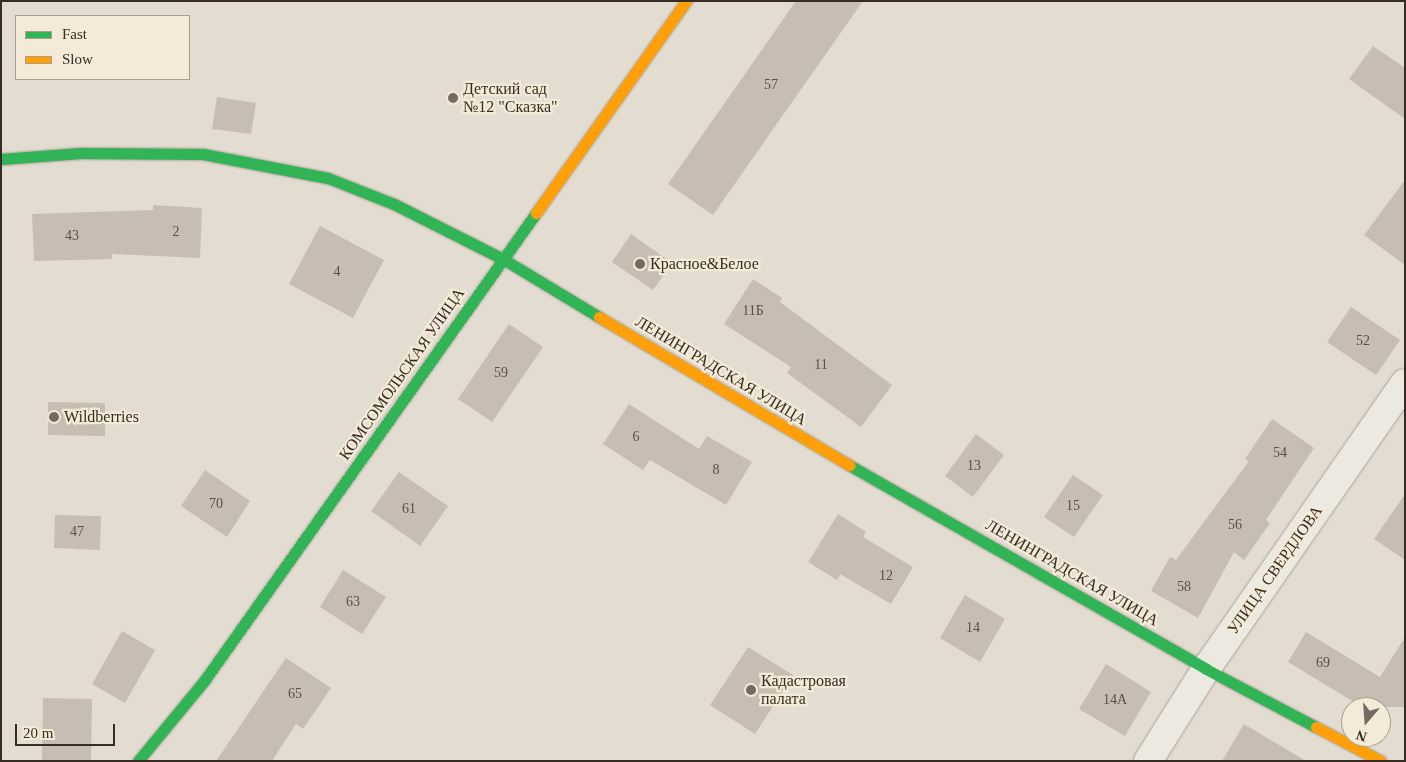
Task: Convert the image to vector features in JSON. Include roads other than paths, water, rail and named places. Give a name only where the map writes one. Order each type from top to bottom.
[{"type":"street","name":"КОМСОМОЛЬСКАЯ УЛИЦА","points":[[138,761],[204,681],[686,1]]},
{"type":"street","name":"ЛЕНИНГРАДСКАЯ УЛИЦА","points":[[1,159],[146,151],[203,154],[265,164],[328,178],[394,204],[503,259],[691,374],[1206,669],[1381,761]]},
{"type":"street","name":"УЛИЦА СВЕРДЛОВА","points":[[1148,761],[1206,669],[1405,383]]},
{"type":"place","name":"Детский сад №12 \"Сказка\"","points":[[453,98]]},
{"type":"place","name":"Красное&Белое","points":[[640,264]]},
{"type":"place","name":"Wildberries","points":[[54,417]]},
{"type":"place","name":"Кадастровая палата","points":[[751,690]]}]
